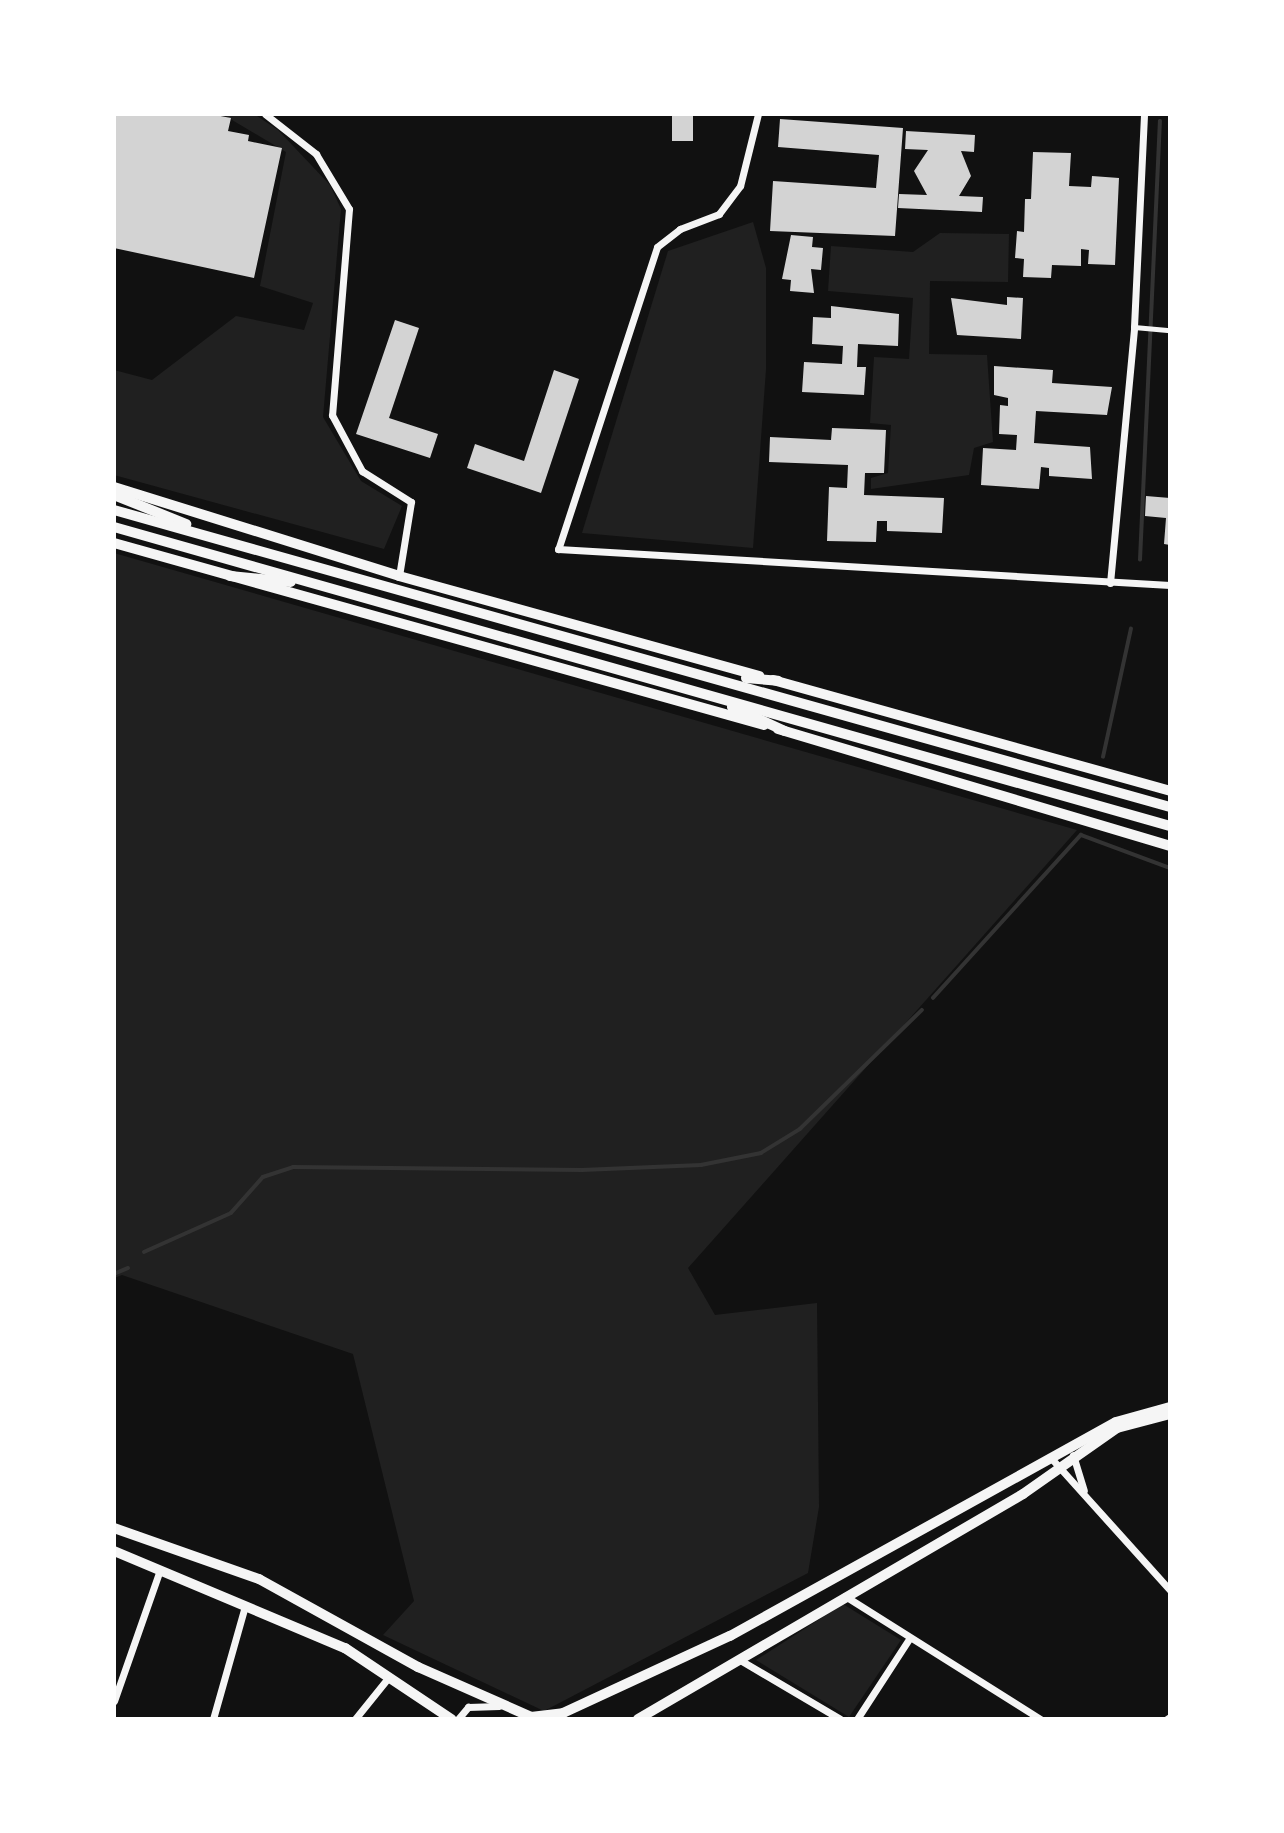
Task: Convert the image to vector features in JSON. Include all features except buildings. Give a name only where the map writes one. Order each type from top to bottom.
[{"type":"highway","points":[[114,495],[241,546]]},
{"type":"highway","points":[[114,509],[720,676],[1170,807]]},
{"type":"highway","points":[[114,527],[1170,826]]},
{"type":"highway","points":[[230,576],[322,585]]},
{"type":"highway","points":[[720,676],[778,681]]},
{"type":"highway","points":[[698,691],[785,731]]},
{"type":"main road","points":[[114,487],[399,576],[1170,791]]},
{"type":"main road","points":[[114,543],[785,731],[1170,846]]},
{"type":"main road","points":[[114,1528],[260,1580],[499,1706],[534,1718],[563,1713],[730,1636],[1055,1462],[1116,1422],[1170,1406]]},
{"type":"main road","points":[[1072,1450],[1117,1429],[1170,1414]]},
{"type":"main road","points":[[638,1719],[1023,1494],[1055,1462]]},
{"type":"main road","points":[[114,1551],[345,1648],[450,1719]]},
{"type":"street","points":[[265,114],[316,154],[349,209],[332,415],[362,471],[411,502],[399,576]]},
{"type":"street","points":[[758,114],[740,186],[719,214],[680,229],[657,247],[558,549],[1170,585]]},
{"type":"street","points":[[1110,583],[1134,327],[1144,114]]},
{"type":"street","points":[[1134,327],[1170,330]]},
{"type":"street","points":[[1072,1450],[1085,1494]]},
{"type":"street","points":[[1055,1462],[1170,1590]]},
{"type":"street","points":[[114,1701],[160,1570]]},
{"type":"street","points":[[845,1596],[909,1639],[1040,1719]]},
{"type":"street","points":[[213,1719],[245,1606]]},
{"type":"street","points":[[857,1719],[909,1639]]},
{"type":"street","points":[[740,1660],[840,1719]]},
{"type":"street","points":[[355,1719],[388,1678]]},
{"type":"street","points":[[458,1719],[468,1707],[499,1706]]},
{"type":"shaded area","points":[[222,114],[254,114],[278,130],[330,185],[341,209],[323,417],[361,481],[402,506],[384,549],[114,475],[114,370],[152,380],[236,316],[304,330],[313,303],[260,286],[286,152]]},
{"type":"shaded area","points":[[753,222],[766,268],[766,369],[753,548],[582,533],[668,251]]},
{"type":"shaded area","points":[[940,233],[1009,234],[1008,282],[930,281],[929,354],[987,355],[993,442],[974,448],[969,475],[871,489],[871,478],[888,473],[891,425],[870,423],[874,357],[909,359],[913,298],[828,291],[831,246],[913,252]]},
{"type":"shaded area","points":[[114,553],[1077,830],[688,1268],[715,1315],[817,1303],[819,1507],[808,1573],[544,1711],[383,1635],[414,1601],[353,1354],[122,1275],[114,1278]]},
{"type":"shaded area","points":[[843,1604],[901,1640],[849,1717],[756,1660]]},
{"type":"waterway","points":[[1140,560],[1160,121]]},
{"type":"waterway","points":[[1103,757],[1131,629]]},
{"type":"waterway","points":[[933,998],[1081,835],[1170,868]]},
{"type":"waterway","points":[[144,1252],[231,1213],[263,1177],[293,1167],[582,1170],[701,1165],[761,1153],[800,1129],[922,1010]]},
{"type":"waterway","points":[[114,1274],[128,1268]]}]
